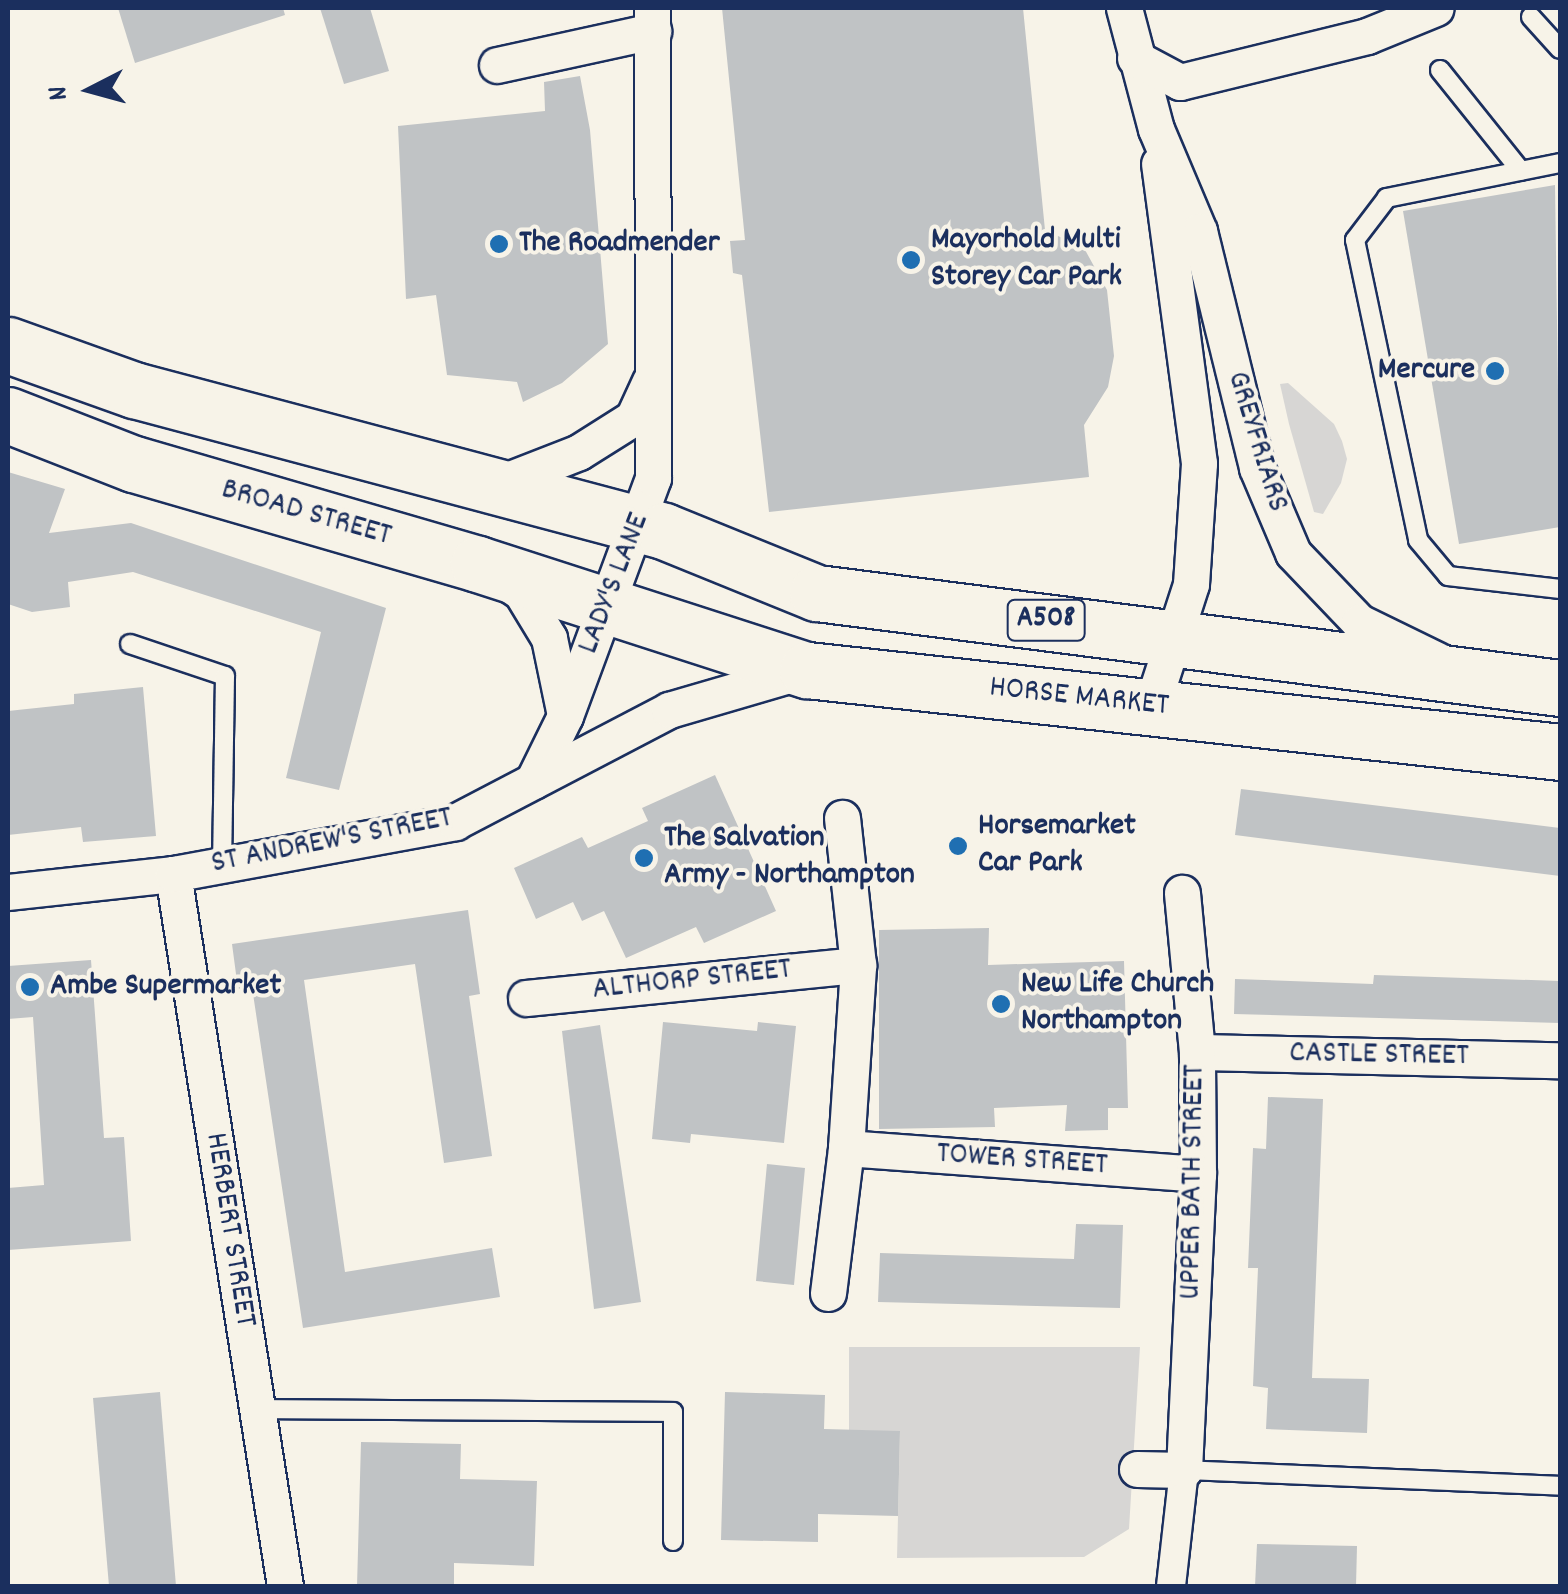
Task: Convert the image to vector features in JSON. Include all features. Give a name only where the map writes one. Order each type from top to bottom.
[{"type":"highway","name":"A508","points":[[8,345],[134,390],[638,525],[817,593],[1560,688]]},
{"type":"highway","name":"BROAD STREET","points":[[8,415],[134,464],[478,564],[605,608]]},
{"type":"highway","name":"HORSE MARKET","points":[[605,608],[807,670],[1152,704],[1560,752]]},
{"type":"street","name":"GREYFRIARS","points":[[1124,8],[1156,128],[1200,232],[1257,468],[1293,553],[1359,622],[1465,673]]},
{"type":"street","points":[[1135,58],[1180,82],[1368,36],[1436,8]]},
{"type":"street","points":[[496,64],[653,19]]},
{"type":"street","name":"LADY'S LANE","points":[[533,781],[565,716],[653,478],[653,19]]},
{"type":"street","name":"GREYFRIARS","points":[[1152,704],[1191,584],[1200,463],[1156,128]]},
{"type":"street","name":"LADY'S LANE","points":[[492,487],[579,452],[634,418],[653,376]]},
{"type":"street","points":[[478,564],[520,592],[549,638],[565,716]]},
{"type":"street","name":"ST ANDREW'S STREET","points":[[8,892],[173,874],[455,822],[669,710],[807,670]]},
{"type":"street","points":[[828,1293],[846,1148],[858,965],[842,818]]},
{"type":"street","name":"HERBERT STREET","points":[[173,874],[286,1586]]},
{"type":"street","name":"UPPER BATH STREET","points":[[1172,1586],[1184,1470],[1198,1174],[1198,1052],[1182,894]]},
{"type":"street","name":"ALTHORP STREET","points":[[526,998],[858,965]]},
{"type":"street","name":"CASTLE STREET","points":[[1198,1052],[1560,1060]]},
{"type":"street","name":"TOWER STREET","points":[[846,1148],[1198,1174]]},
{"type":"street","points":[[1137,1469],[1184,1470]]},
{"type":"lane","points":[[1531,18],[1560,49]]},
{"type":"lane","points":[[1440,70],[1521,171]]},
{"type":"lane","points":[[1560,163],[1386,198],[1355,240],[1357,266],[1418,540],[1448,576],[1560,589]]},
{"type":"lane","points":[[130,644],[225,676],[222,864]]},
{"type":"lane","points":[[257,1410],[672,1412],[673,1541]]},
{"type":"lane","points":[[1184,1470],[1560,1486]]},
{"type":"shaded area","points":[[1288,383],[1334,424],[1347,459],[1341,483],[1323,514],[1314,512],[1289,424],[1280,384]]},
{"type":"shaded area","points":[[849,1347],[1140,1347],[1129,1529],[1084,1557],[897,1558],[900,1432],[849,1430]]},
{"type":"building","points":[[118,8],[283,8],[285,15],[135,63]]},
{"type":"building","points":[[320,8],[370,8],[389,71],[344,84]]},
{"type":"building","name":"Mayorhold Multi Storey Car Park","points":[[722,8],[1023,8],[1045,230],[1084,248],[1107,290],[1114,356],[1108,387],[1084,425],[1089,477],[769,512],[742,275],[733,273],[730,241],[745,240]]},
{"type":"building","name":"The Roadmender","points":[[580,76],[590,130],[608,344],[562,383],[523,402],[517,382],[447,375],[436,295],[406,299],[398,126],[545,111],[544,82]]},
{"type":"building","name":"Mercure","points":[[1555,185],[1560,527],[1459,544],[1403,211]]},
{"type":"building","points":[[8,472],[65,489],[49,533],[131,523],[386,608],[339,790],[286,778],[321,632],[133,572],[68,582],[70,607],[32,612],[8,604]]},
{"type":"building","points":[[143,687],[156,836],[83,842],[81,827],[8,835],[8,711],[74,704],[74,694]]},
{"type":"building","name":"The Salvation Army - Northampton","points":[[715,775],[776,911],[704,943],[696,927],[626,958],[604,911],[582,921],[573,902],[536,919],[514,868],[582,837],[588,848],[648,821],[642,808]]},
{"type":"building","points":[[1241,789],[1560,828],[1560,876],[1235,835]]},
{"type":"building","points":[[468,910],[480,994],[469,996],[492,1156],[444,1163],[415,964],[304,980],[345,1272],[492,1248],[500,1297],[303,1328],[252,987],[238,989],[232,944]]},
{"type":"building","name":"New Life Church Northampton","points":[[989,928],[988,965],[1124,961],[1128,1108],[1108,1108],[1108,1130],[1065,1131],[1067,1105],[994,1108],[995,1127],[879,1129],[879,930]]},
{"type":"building","points":[[91,960],[104,1138],[124,1137],[131,1241],[8,1250],[8,1188],[44,1185],[33,1017],[8,1019],[8,966]]},
{"type":"building","points":[[1374,975],[1560,981],[1560,1023],[1234,1014],[1235,979],[1373,984]]},
{"type":"building","points":[[663,1022],[757,1031],[758,1022],[796,1026],[784,1143],[691,1134],[690,1143],[652,1139]]},
{"type":"building","points":[[600,1025],[641,1302],[594,1309],[562,1031]]},
{"type":"building","points":[[1268,1097],[1323,1099],[1312,1378],[1369,1379],[1367,1433],[1266,1429],[1268,1388],[1253,1386],[1258,1268],[1248,1268],[1253,1148],[1266,1149]]},
{"type":"building","points":[[767,1164],[805,1168],[794,1285],[756,1281]]},
{"type":"building","points":[[1076,1224],[1123,1225],[1120,1308],[878,1302],[880,1253],[1074,1259]]},
{"type":"building","points":[[160,1392],[176,1586],[109,1586],[93,1398]]},
{"type":"building","points":[[725,1392],[825,1395],[824,1429],[900,1431],[898,1516],[818,1514],[818,1542],[721,1540]]},
{"type":"building","points":[[361,1442],[461,1444],[460,1479],[537,1481],[534,1566],[454,1563],[454,1586],[357,1586]]},
{"type":"building","points":[[1257,1544],[1357,1546],[1356,1586],[1255,1586]]},
{"type":"place","name":"The Roadmender","points":[[499,244]]},
{"type":"place","name":"Mayorhold Multi Storey Car Park","points":[[911,260]]},
{"type":"place","name":"Mercure","points":[[1495,371]]},
{"type":"place","name":"Horsemarket Car Park","points":[[958,846]]},
{"type":"place","name":"The Salvation Army - Northampton","points":[[644,858]]},
{"type":"place","name":"Ambe Supermarket","points":[[30,987]]},
{"type":"place","name":"New Life Church Northampton","points":[[1001,1004]]}]
